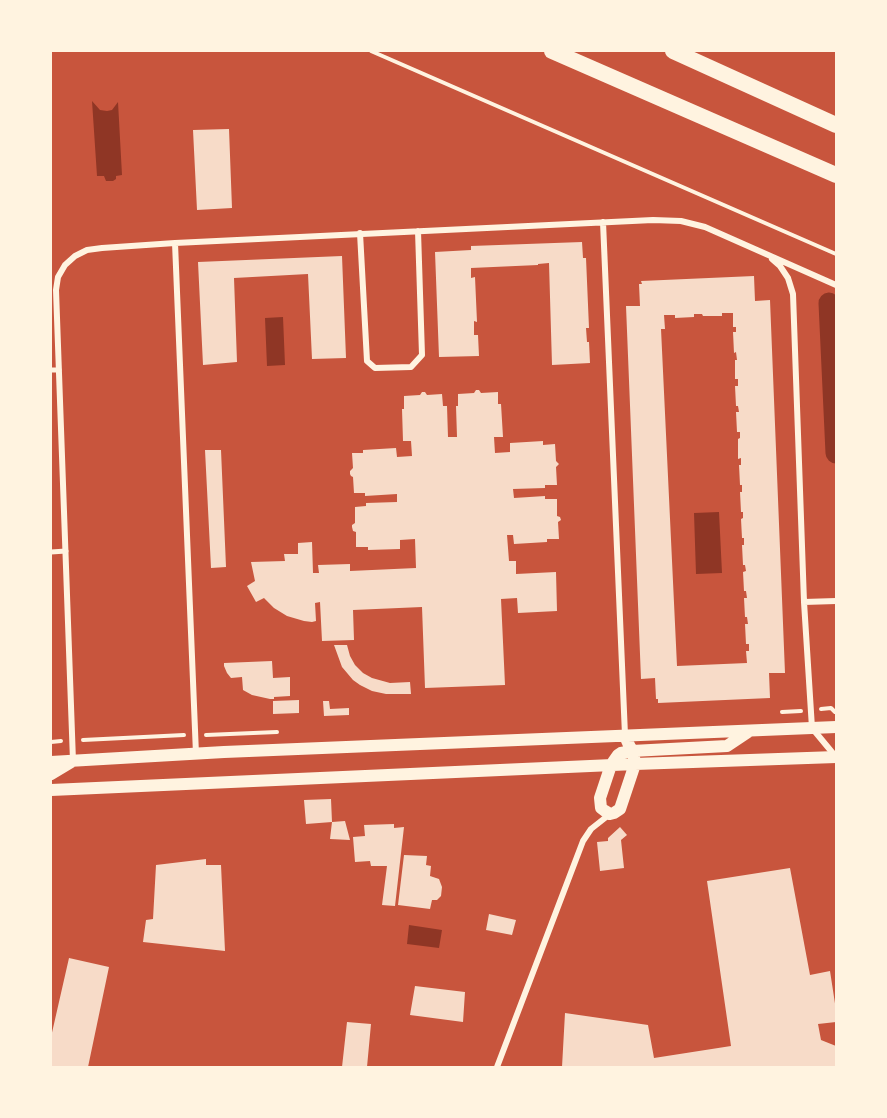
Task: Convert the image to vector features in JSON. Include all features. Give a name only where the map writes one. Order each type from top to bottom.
[{"type":"highway","points":[[552,51],[836,174]]},
{"type":"highway","points":[[673,51],[836,125]]},
{"type":"main road","points":[[51,762],[836,727]]},
{"type":"main road","points":[[625,736],[632,751],[635,764],[620,809],[610,813],[601,808],[600,798],[611,765],[618,755],[626,751],[632,751],[727,746],[748,732]]},
{"type":"main road","points":[[51,790],[836,757]]},
{"type":"main road","points":[[51,774],[73,761]]},
{"type":"street","points":[[73,761],[56,290],[58,277],[65,265],[75,256],[87,250],[102,248],[175,243],[653,219],[681,221],[705,227],[836,285]]},
{"type":"street","points":[[603,222],[625,736]]},
{"type":"street","points":[[360,233],[367,361],[375,368],[411,367],[422,355],[418,231]]},
{"type":"street","points":[[175,243],[196,754]]},
{"type":"street","points":[[767,255],[780,266],[788,278],[793,294],[804,602],[812,728],[836,757]]},
{"type":"street","points":[[51,370],[59,370]]},
{"type":"street","points":[[51,552],[66,550]]},
{"type":"street","points":[[804,602],[836,601]]},
{"type":"street","points":[[497,1067],[583,841],[591,829],[610,813]]},
{"type":"path","points":[[371,51],[836,254]]},
{"type":"shaded area","points":[[92,101],[100,110],[107,111],[112,110],[118,102],[122,175],[116,176],[113,181],[106,181],[104,176],[97,176]]},
{"type":"shaded area","points":[[283,317],[285,365],[267,366],[265,318]]},
{"type":"shaded area","points":[[719,512],[722,573],[696,574],[694,513]]},
{"type":"shaded area","points":[[409,925],[442,930],[439,948],[407,944]]},
{"type":"building","points":[[229,129],[232,208],[197,210],[193,130]]},
{"type":"building","points":[[582,242],[583,258],[586,258],[589,328],[586,328],[590,363],[552,365],[549,263],[471,268],[471,278],[475,277],[477,322],[474,321],[474,335],[478,335],[479,356],[439,357],[435,252],[471,250],[471,246]]},
{"type":"building","points":[[342,256],[346,358],[312,359],[308,274],[234,278],[237,362],[203,365],[198,262]]},
{"type":"building","points":[[754,276],[755,301],[770,300],[785,673],[769,673],[770,698],[658,703],[655,678],[641,679],[626,306],[640,306],[639,284],[642,284],[641,281]],"holes":[[[722,313],[733,313],[733,327],[736,327],[736,332],[733,332],[734,353],[736,352],[737,360],[735,360],[735,379],[738,379],[738,386],[735,386],[736,406],[739,412],[736,412],[737,432],[740,432],[738,459],[741,458],[741,465],[739,465],[740,485],[742,485],[742,492],[740,492],[741,512],[743,512],[741,519],[742,538],[744,538],[743,565],[746,571],[743,572],[744,591],[746,591],[747,598],[744,598],[745,617],[747,617],[748,624],[745,624],[746,644],[749,644],[749,651],[746,651],[747,663],[677,666],[661,329],[665,329],[664,315],[675,315],[675,318],[694,317],[694,314],[722,316]]]},
{"type":"building","points":[[476,390],[481,393],[498,392],[503,437],[494,437],[495,453],[510,452],[510,443],[543,441],[543,445],[555,444],[556,461],[559,464],[556,467],[557,485],[545,485],[545,488],[513,489],[514,498],[545,496],[545,499],[557,499],[557,516],[561,520],[558,522],[559,539],[514,544],[513,535],[507,535],[509,561],[516,561],[516,574],[556,572],[557,611],[518,613],[517,598],[501,599],[505,685],[425,688],[422,607],[353,610],[354,640],[322,641],[320,602],[315,603],[316,621],[312,622],[287,616],[264,598],[256,602],[247,586],[255,581],[251,562],[285,561],[284,554],[298,554],[298,543],[312,542],[313,573],[319,573],[318,565],[350,564],[350,571],[416,568],[415,539],[400,540],[400,549],[368,550],[368,547],[356,547],[356,532],[352,527],[355,523],[355,507],[366,506],[366,503],[397,502],[397,494],[365,496],[365,493],[354,493],[353,477],[350,474],[353,468],[352,453],[396,448],[397,457],[412,456],[411,441],[403,441],[404,396],[420,395],[422,392],[427,395],[442,394],[443,406],[447,406],[448,437],[457,437],[458,394],[474,393]]},
{"type":"building","points":[[205,450],[221,450],[226,567],[211,568]]},
{"type":"building","points":[[334,645],[347,645],[355,665],[372,678],[390,683],[410,682],[411,694],[386,694],[360,685],[342,667]]},
{"type":"building","points":[[272,661],[273,678],[290,677],[290,696],[270,699],[252,695],[243,690],[242,677],[231,678],[224,666],[224,663]]},
{"type":"building","points":[[299,700],[299,713],[273,714],[273,701]]},
{"type":"building","points":[[323,701],[329,701],[330,709],[349,708],[349,715],[324,716]]},
{"type":"building","points":[[331,799],[332,822],[306,824],[304,800]]},
{"type":"building","points":[[345,821],[350,840],[330,839],[332,822]]},
{"type":"building","points":[[394,824],[394,828],[404,827],[395,906],[382,905],[387,866],[371,866],[370,861],[355,862],[353,837],[365,836],[364,825]]},
{"type":"building","points":[[620,827],[627,835],[621,840],[624,868],[600,871],[597,842],[608,841],[608,838]]},
{"type":"building","points":[[404,855],[427,856],[426,865],[431,866],[430,876],[439,879],[442,887],[441,896],[437,900],[432,900],[430,909],[398,905]]},
{"type":"building","points":[[206,859],[206,865],[221,865],[225,951],[143,942],[146,920],[153,919],[156,865]]},
{"type":"building","points":[[790,868],[810,975],[830,971],[836,1022],[818,1024],[821,1040],[836,1046],[836,1067],[562,1067],[565,1013],[648,1025],[654,1058],[731,1046],[707,881]]},
{"type":"building","points":[[489,914],[516,920],[512,935],[486,930]]},
{"type":"building","points":[[69,958],[109,967],[88,1067],[51,1067],[51,1037]]},
{"type":"building","points":[[415,986],[465,992],[463,1022],[410,1015]]},
{"type":"building","points":[[347,1022],[371,1024],[367,1067],[342,1067]]},
{"type":"waterway","points":[[829,303],[836,453]]}]
